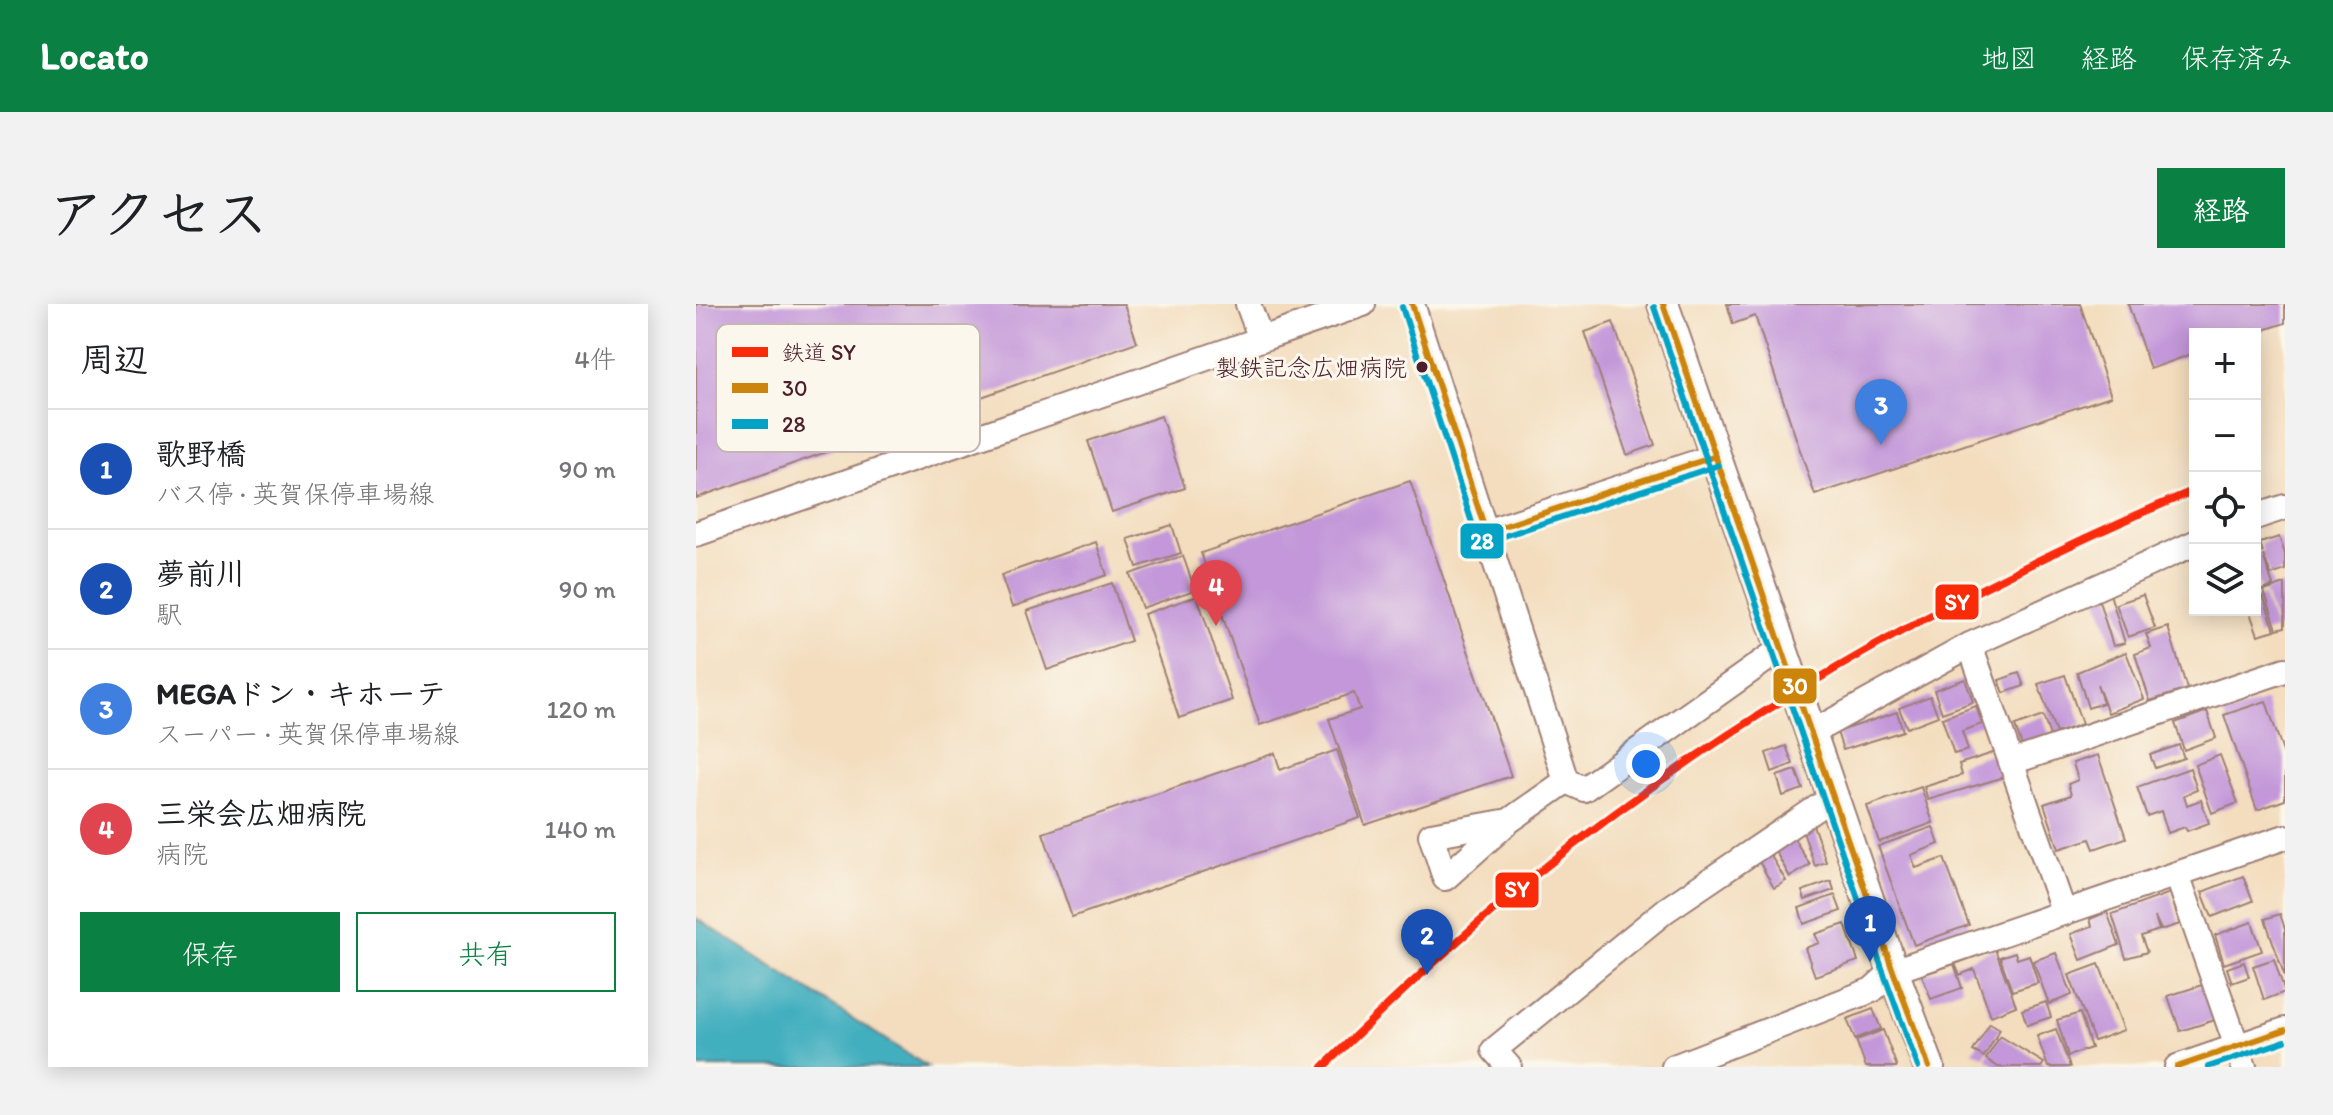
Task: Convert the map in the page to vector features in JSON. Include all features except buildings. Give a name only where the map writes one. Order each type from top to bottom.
[{"type":"main road","points":[[1663,304],[1929,1067]]},
{"type":"street","points":[[1248,304],[1261,339]]},
{"type":"street","points":[[980,436],[1363,304]]},
{"type":"street","points":[[1412,304],[1566,781],[1584,789],[1782,648]]},
{"type":"street","points":[[696,534],[934,452]]},
{"type":"street","points":[[1486,532],[1716,456]]},
{"type":"street","points":[[2261,515],[2285,507]]},
{"type":"street","points":[[1811,733],[1970,645],[2193,544]]},
{"type":"street","points":[[1970,645],[2064,913]]},
{"type":"street","points":[[2012,762],[2285,670]]},
{"type":"street","points":[[1509,821],[1566,781]]},
{"type":"street","points":[[1476,1067],[1502,1058],[1666,910],[1833,797]]},
{"type":"street","points":[[1674,1067],[1714,1062],[1872,990],[1893,971],[2285,837]]},
{"type":"street","points":[[2177,874],[2241,1057]]},
{"type":"street","points":[[2177,1067],[2241,1057],[2285,1030]]},
{"type":"water","points":[[696,918],[928,1067],[696,1067]]},
{"type":"rail line","name":"SY","points":[[1323,1067],[1426,969],[1506,899],[1610,817],[1688,762],[1768,709],[1935,613],[2020,569],[2189,493]]},
{"type":"transit line","name":"30","points":[[1412,304],[1486,532]]},
{"type":"transit line","name":"30","points":[[1663,304],[1929,1067]]},
{"type":"transit line","name":"28","points":[[1402,307],[1476,535],[1481,541],[1489,541],[1719,465]]},
{"type":"transit line","name":"28","points":[[1654,307],[1918,1067]]},
{"type":"transit line","name":"30","points":[[1486,532],[1716,456]]},
{"type":"transit line","name":"30","points":[[2177,1067],[2285,1030]]},
{"type":"transit line","name":"28","points":[[2208,1067],[2285,1041]]},
{"type":"place","name":"製鉄記念広畑病院","points":[[1422,367]]},
{"type":"place","name":"MEGAドン・キホーテ","points":[[1881,445]]},
{"type":"place","name":"三栄会広畑病院","points":[[1216,626]]},
{"type":"place","name":"歌野橋","points":[[1870,962]]},
{"type":"place","name":"夢前川","points":[[1427,975]]}]
